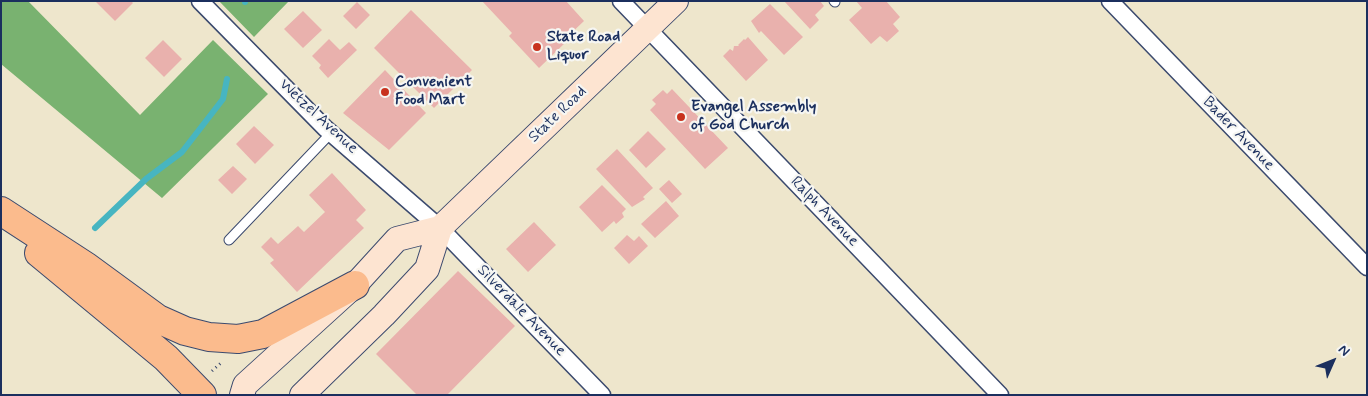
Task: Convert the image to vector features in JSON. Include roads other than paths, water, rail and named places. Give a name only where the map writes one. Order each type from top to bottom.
[{"type":"highway","points":[[1,211],[87,267],[158,319],[185,331],[209,337],[238,339],[263,334],[355,284]]},
{"type":"highway","points":[[1,221],[166,358],[202,395]]},
{"type":"main road","name":"State Road","points":[[302,395],[384,315],[427,269],[440,228],[676,1]]},
{"type":"main road","name":"State Road","points":[[242,395],[246,386],[355,284],[397,239],[440,228]]},
{"type":"street","name":"Wetzel Avenue","points":[[200,1],[331,133],[440,228]]},
{"type":"street","name":"Ralph Avenue","points":[[621,1],[1000,395]]},
{"type":"street","name":"Bader Avenue","points":[[1110,1],[1367,268]]},
{"type":"street","name":"Silverdale Avenue","points":[[440,228],[602,395]]},
{"type":"lane","points":[[228,240],[331,133]]},
{"type":"waterway","points":[[95,228],[146,179],[182,152],[223,99],[227,79]]},
{"type":"place","name":"State Road Liquor","points":[[537,47]]},
{"type":"place","name":"Convenient Food Mart","points":[[385,92]]},
{"type":"place","name":"Evangel Assembly of God Church","points":[[681,117]]}]
